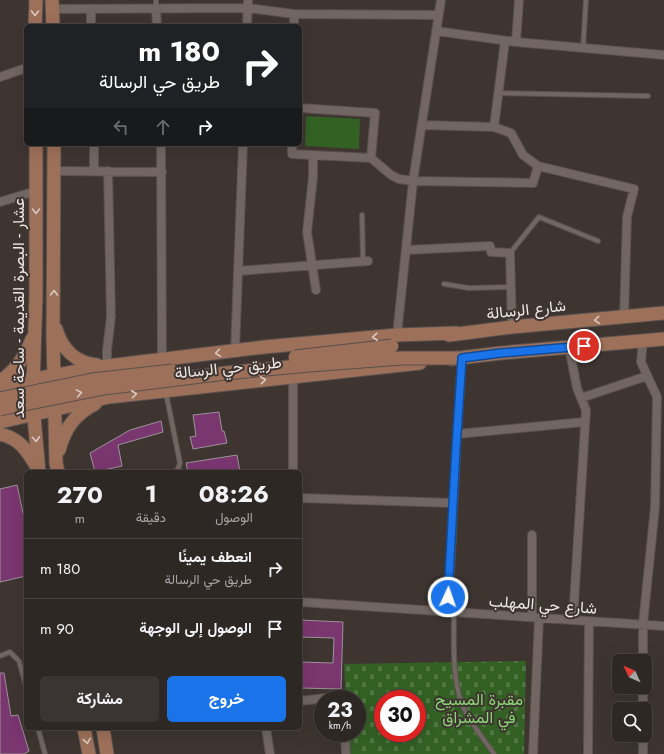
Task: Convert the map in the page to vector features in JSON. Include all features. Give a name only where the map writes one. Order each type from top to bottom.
[{"type":"main road","points":[[35,24],[36,0]]},
{"type":"main road","points":[[52,5],[53,24]]},
{"type":"main road","name":"عشار - البصرة القديمة - ساحة سعد","points":[[36,146],[33,414],[39,470]]},
{"type":"main road","points":[[54,146],[53,319],[57,468]]},
{"type":"main road","name":"شارع الرسالة","points":[[395,340],[512,327],[664,313]]},
{"type":"main road","points":[[53,319],[59,338],[70,353],[86,363],[107,366]]},
{"type":"main road","points":[[0,381],[12,372],[18,365],[28,349],[34,332]]},
{"type":"main road","name":"طريق حي الرسالة","points":[[0,422],[55,408],[109,397],[501,353],[664,339]]},
{"type":"main road","points":[[0,385],[107,366],[162,359],[235,351],[395,340]]},
{"type":"main road","name":"طريق حي الرسالة","points":[[0,399],[58,386],[120,376],[395,340]]},
{"type":"main road","name":"طريق حي الرسالة","points":[[0,409],[104,388],[226,373],[402,358],[462,358]]},
{"type":"main road","points":[[57,468],[64,433],[73,420],[84,410],[109,397]]},
{"type":"main road","points":[[0,434],[8,435],[16,439],[27,451],[39,470]]},
{"type":"main road","points":[[84,730],[89,754]]},
{"type":"main road","points":[[103,730],[108,754]]},
{"type":"street","points":[[395,340],[413,182],[441,0]]},
{"type":"street","points":[[516,42],[519,0]]},
{"type":"street","points":[[52,5],[91,9],[156,9],[175,4],[248,4],[294,14],[439,15]]},
{"type":"street","points":[[247,24],[248,4]]},
{"type":"street","points":[[91,9],[91,24]]},
{"type":"street","points":[[156,9],[156,24]]},
{"type":"street","points":[[294,14],[294,24]]},
{"type":"street","points":[[436,31],[505,41],[664,55]]},
{"type":"street","points":[[494,127],[505,41]]},
{"type":"street","points":[[0,77],[24,69]]},
{"type":"street","points":[[302,108],[375,112],[371,158]]},
{"type":"street","points":[[422,125],[494,127],[511,133],[523,155],[538,166],[634,189],[627,217],[624,317]]},
{"type":"street","points":[[94,146],[94,171]]},
{"type":"street","points":[[161,146],[162,359]]},
{"type":"street","points":[[235,351],[243,146]]},
{"type":"street","points":[[292,146],[292,154],[371,158],[391,175],[413,182],[533,183],[538,166]]},
{"type":"street","points":[[313,155],[313,178],[307,232],[311,266],[316,290]]},
{"type":"street","points":[[55,171],[162,172]]},
{"type":"street","points":[[107,366],[107,350],[111,317],[108,171]]},
{"type":"street","points":[[0,202],[36,191]]},
{"type":"street","points":[[406,250],[490,246],[491,252],[510,253],[512,327]]},
{"type":"street","points":[[238,271],[366,261]]},
{"type":"street","points":[[642,341],[641,362],[646,376],[657,396],[655,508],[643,624],[643,654]]},
{"type":"street","points":[[569,347],[577,388],[586,410],[584,422],[573,620]]},
{"type":"street","points":[[451,612],[453,503],[462,358]]},
{"type":"street","points":[[581,398],[646,376]]},
{"type":"street","points":[[293,377],[293,470]]},
{"type":"street","points":[[457,434],[584,422]]},
{"type":"street","points":[[302,498],[453,503]]},
{"type":"street","points":[[532,535],[536,617],[534,754]]},
{"type":"street","name":"شارع حي المهلب","points":[[302,602],[664,626]]},
{"type":"street","points":[[588,754],[589,621]]},
{"type":"street","points":[[302,701],[314,699]]},
{"type":"street","points":[[266,730],[270,754]]},
{"type":"street","points":[[345,742],[346,754]]},
{"type":"street","points":[[643,742],[643,754]]},
{"type":"lane","points":[[156,0],[156,9]]},
{"type":"lane","points":[[583,48],[586,0]]},
{"type":"lane","points":[[498,93],[648,96]]},
{"type":"lane","points":[[362,215],[366,261]]},
{"type":"lane","points":[[510,253],[539,217],[598,241]]},
{"type":"lane","points":[[444,284],[469,288],[511,287]]},
{"type":"lane","points":[[166,390],[180,463],[177,470]]},
{"type":"lane","points":[[451,612],[458,694],[466,713],[494,754]]},
{"type":"lane","points":[[0,656],[10,652],[19,661],[24,679]]},
{"type":"lane","points":[[39,730],[45,754]]},
{"type":"green space","points":[[306,116],[360,119],[359,149],[305,146]]},
{"type":"green space","name":"مقبرة المسيح في المشراق","points":[[526,661],[524,754],[349,754],[348,742],[366,742],[366,690],[345,690],[344,664]]},
{"type":"building","points":[[219,412],[222,431],[224,431],[227,443],[193,449],[190,437],[196,436],[193,415]]},
{"type":"building","points":[[161,421],[163,432],[118,445],[122,466],[104,470],[94,470],[90,453],[130,430]]},
{"type":"building","points":[[237,455],[240,470],[188,470],[186,463]]},
{"type":"building","points":[[17,485],[24,518],[24,576],[0,582],[0,489]]},
{"type":"building","points":[[302,620],[343,622],[341,689],[302,688],[302,662],[333,663],[334,638],[302,637]]},
{"type":"building","points":[[0,673],[4,673],[11,716],[18,715],[29,751],[24,754],[0,754]]},
{"type":"route","points":[[448,597],[462,358],[584,346]]}]
